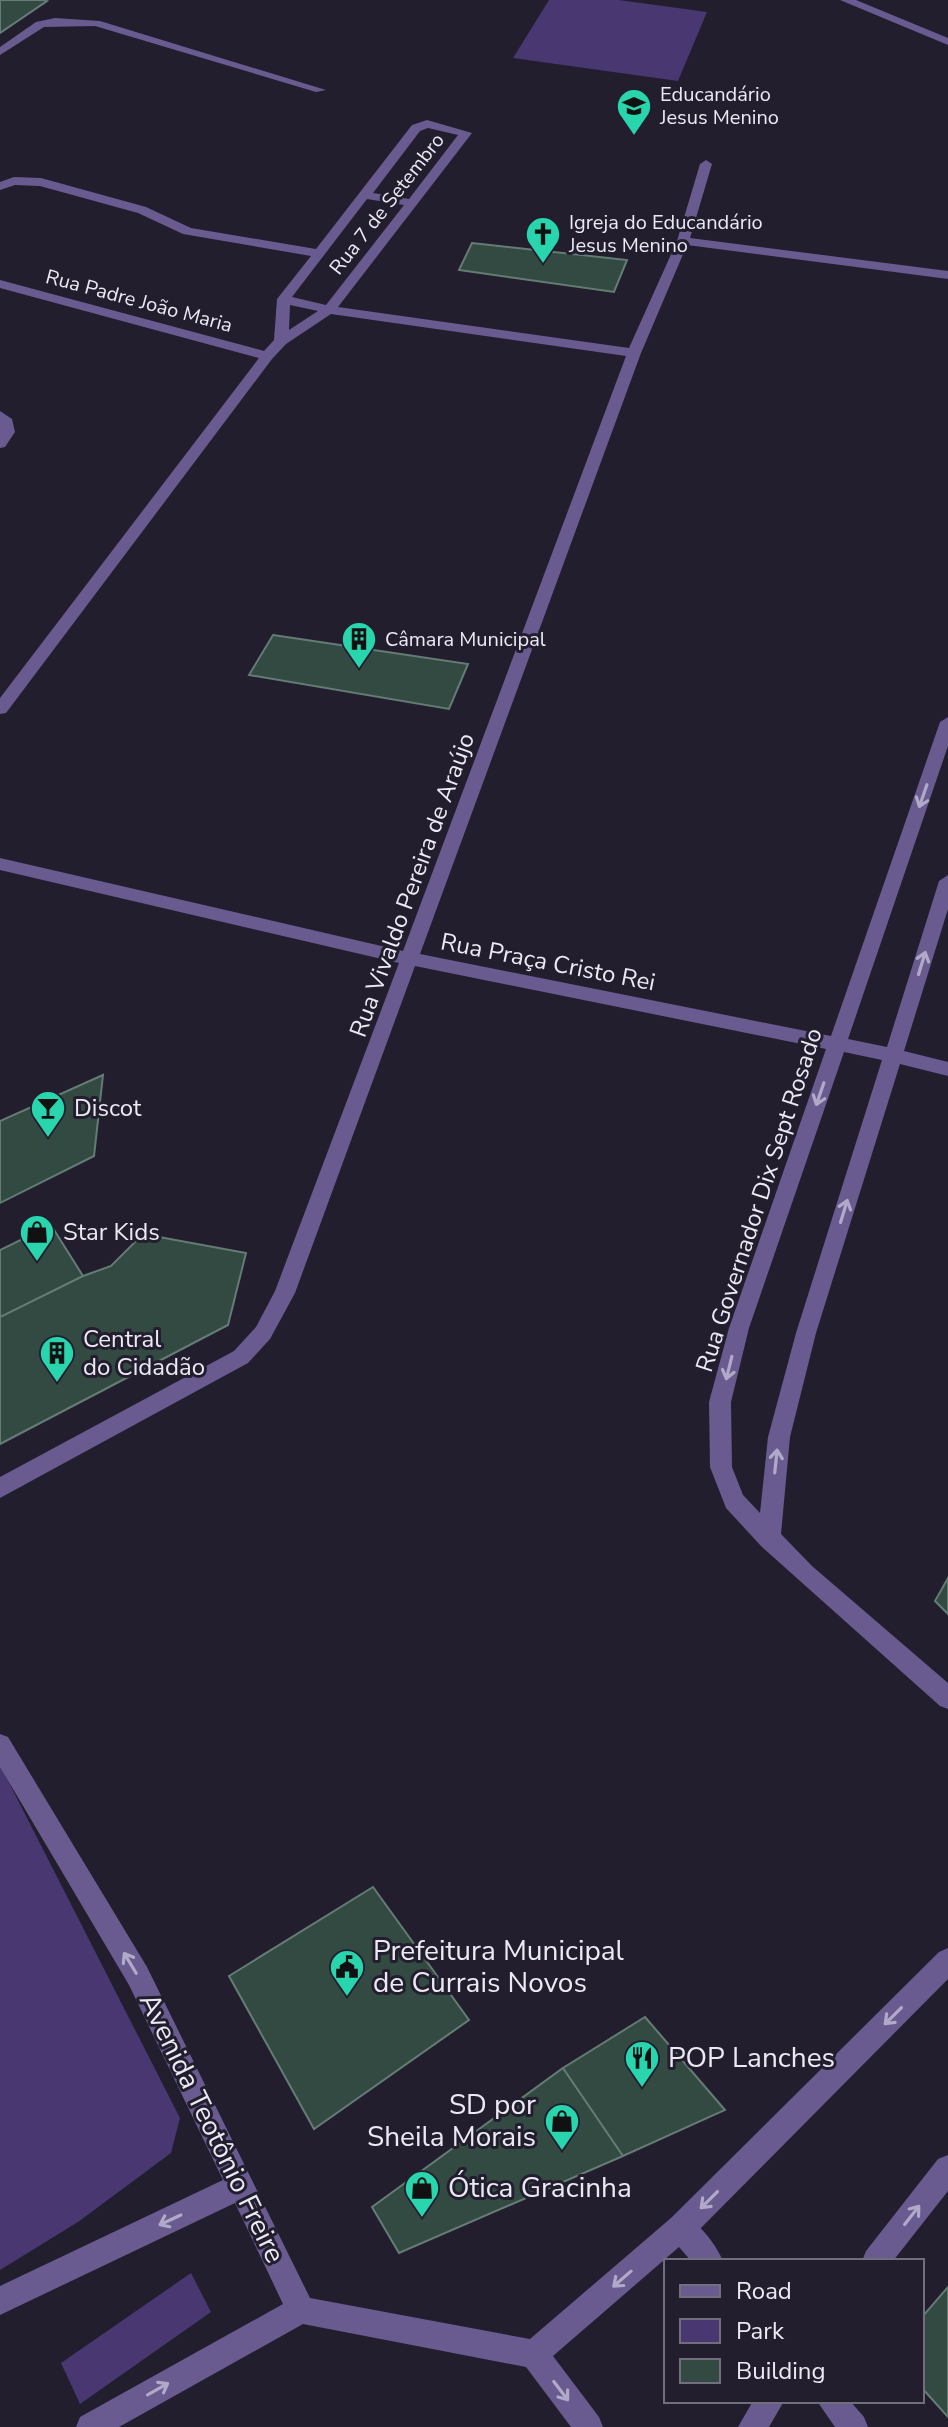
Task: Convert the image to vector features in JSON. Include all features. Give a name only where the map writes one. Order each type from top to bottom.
[{"type":"street","points":[[846,0],[948,42]]},
{"type":"street","points":[[0,52],[40,24],[55,21],[96,23],[320,90]]},
{"type":"street","name":"Rua 7 de Setembro","points":[[0,709],[267,356],[281,341],[329,310],[465,137],[462,130],[427,124],[416,128],[284,299]]},
{"type":"street","name":"Rua Vivaldo Pereira de Araújo","points":[[0,1488],[241,1357],[263,1333],[285,1293],[634,353],[683,241],[706,164]]},
{"type":"street","points":[[0,186],[14,181],[41,182],[142,210],[188,231],[319,253]]},
{"type":"street","points":[[364,195],[413,203]]},
{"type":"street","points":[[683,241],[948,275]]},
{"type":"street","name":"Rua Padre João Maria","points":[[0,284],[267,356]]},
{"type":"street","points":[[281,341],[284,299],[329,310],[634,353]]},
{"type":"street","points":[[0,415],[7,422],[8,432],[0,444]]},
{"type":"street","name":"Rua Governador Dix Sept Rosado","points":[[948,722],[739,1328],[720,1402],[721,1467],[734,1501],[769,1539],[948,1698]]},
{"type":"street","name":"Rua Praça Cristo Rei","points":[[0,864],[411,959],[893,1055],[948,1069]]},
{"type":"street","points":[[769,1539],[779,1437],[806,1333],[948,881]]},
{"type":"street","name":"Avenida Teotônio Freire","points":[[0,1745],[138,1976],[301,2310]]},
{"type":"street","points":[[534,2354],[681,2228],[948,1961]]},
{"type":"street","points":[[878,2259],[948,2169]]},
{"type":"street","points":[[0,2301],[241,2186]]},
{"type":"street","points":[[681,2228],[707,2259]]},
{"type":"street","points":[[90,2427],[301,2310],[534,2354],[589,2427]]},
{"type":"street","points":[[752,2427],[769,2403]]},
{"type":"street","points":[[833,2403],[854,2427]]},
{"type":"green space","points":[[549,0],[619,0],[707,12],[678,81],[513,58]]},
{"type":"green space","points":[[0,1765],[180,2118],[171,2153],[78,2222],[0,2270]]},
{"type":"green space","points":[[191,2273],[211,2312],[80,2404],[61,2363]]},
{"type":"building","points":[[0,0],[44,0],[47,1],[0,33]]},
{"type":"building","points":[[0,0],[44,0],[47,1],[0,33]]},
{"type":"building","name":"Igreja do Educandário Jesus Menino","points":[[472,243],[627,260],[614,292],[459,270]]},
{"type":"building","name":"Câmara Municipal","points":[[273,635],[468,664],[449,709],[249,675]]},
{"type":"building","name":"Discot","points":[[103,1075],[94,1156],[0,1203],[0,1121]]},
{"type":"building","name":"Star Kids","points":[[51,1225],[83,1276],[0,1317],[0,1250]]},
{"type":"building","name":"Central do Cidadão","points":[[143,1234],[246,1253],[228,1325],[0,1444],[0,1317],[83,1276],[111,1266]]},
{"type":"building","points":[[948,1578],[948,1614],[935,1601]]},
{"type":"building","name":"Prefeitura Municipal de Currais Novos","points":[[373,1887],[469,2020],[314,2129],[229,1976]]},
{"type":"building","name":"POP Lanches","points":[[645,2017],[725,2110],[623,2156],[563,2068]]},
{"type":"building","points":[[563,2068],[623,2156],[399,2253],[372,2207]]},
{"type":"building","points":[[948,2287],[948,2417],[924,2390],[924,2315]]},
{"type":"place","name":"Educandário Jesus Menino","points":[[634,137]]},
{"type":"place","name":"Igreja do Educandário Jesus Menino","points":[[543,265]]},
{"type":"place","name":"Câmara Municipal","points":[[359,670]]},
{"type":"place","name":"Discot","points":[[48,1139]]},
{"type":"place","name":"Star Kids","points":[[37,1263]]},
{"type":"place","name":"Central do Cidadão","points":[[57,1384]]},
{"type":"place","name":"Prefeitura Municipal de Currais Novos","points":[[347,1998]]},
{"type":"place","name":"POP Lanches","points":[[642,2089]]},
{"type":"place","name":"SD por Sheila Morais","points":[[562,2152]]},
{"type":"place","name":"Ótica Gracinha","points":[[422,2219]]}]
